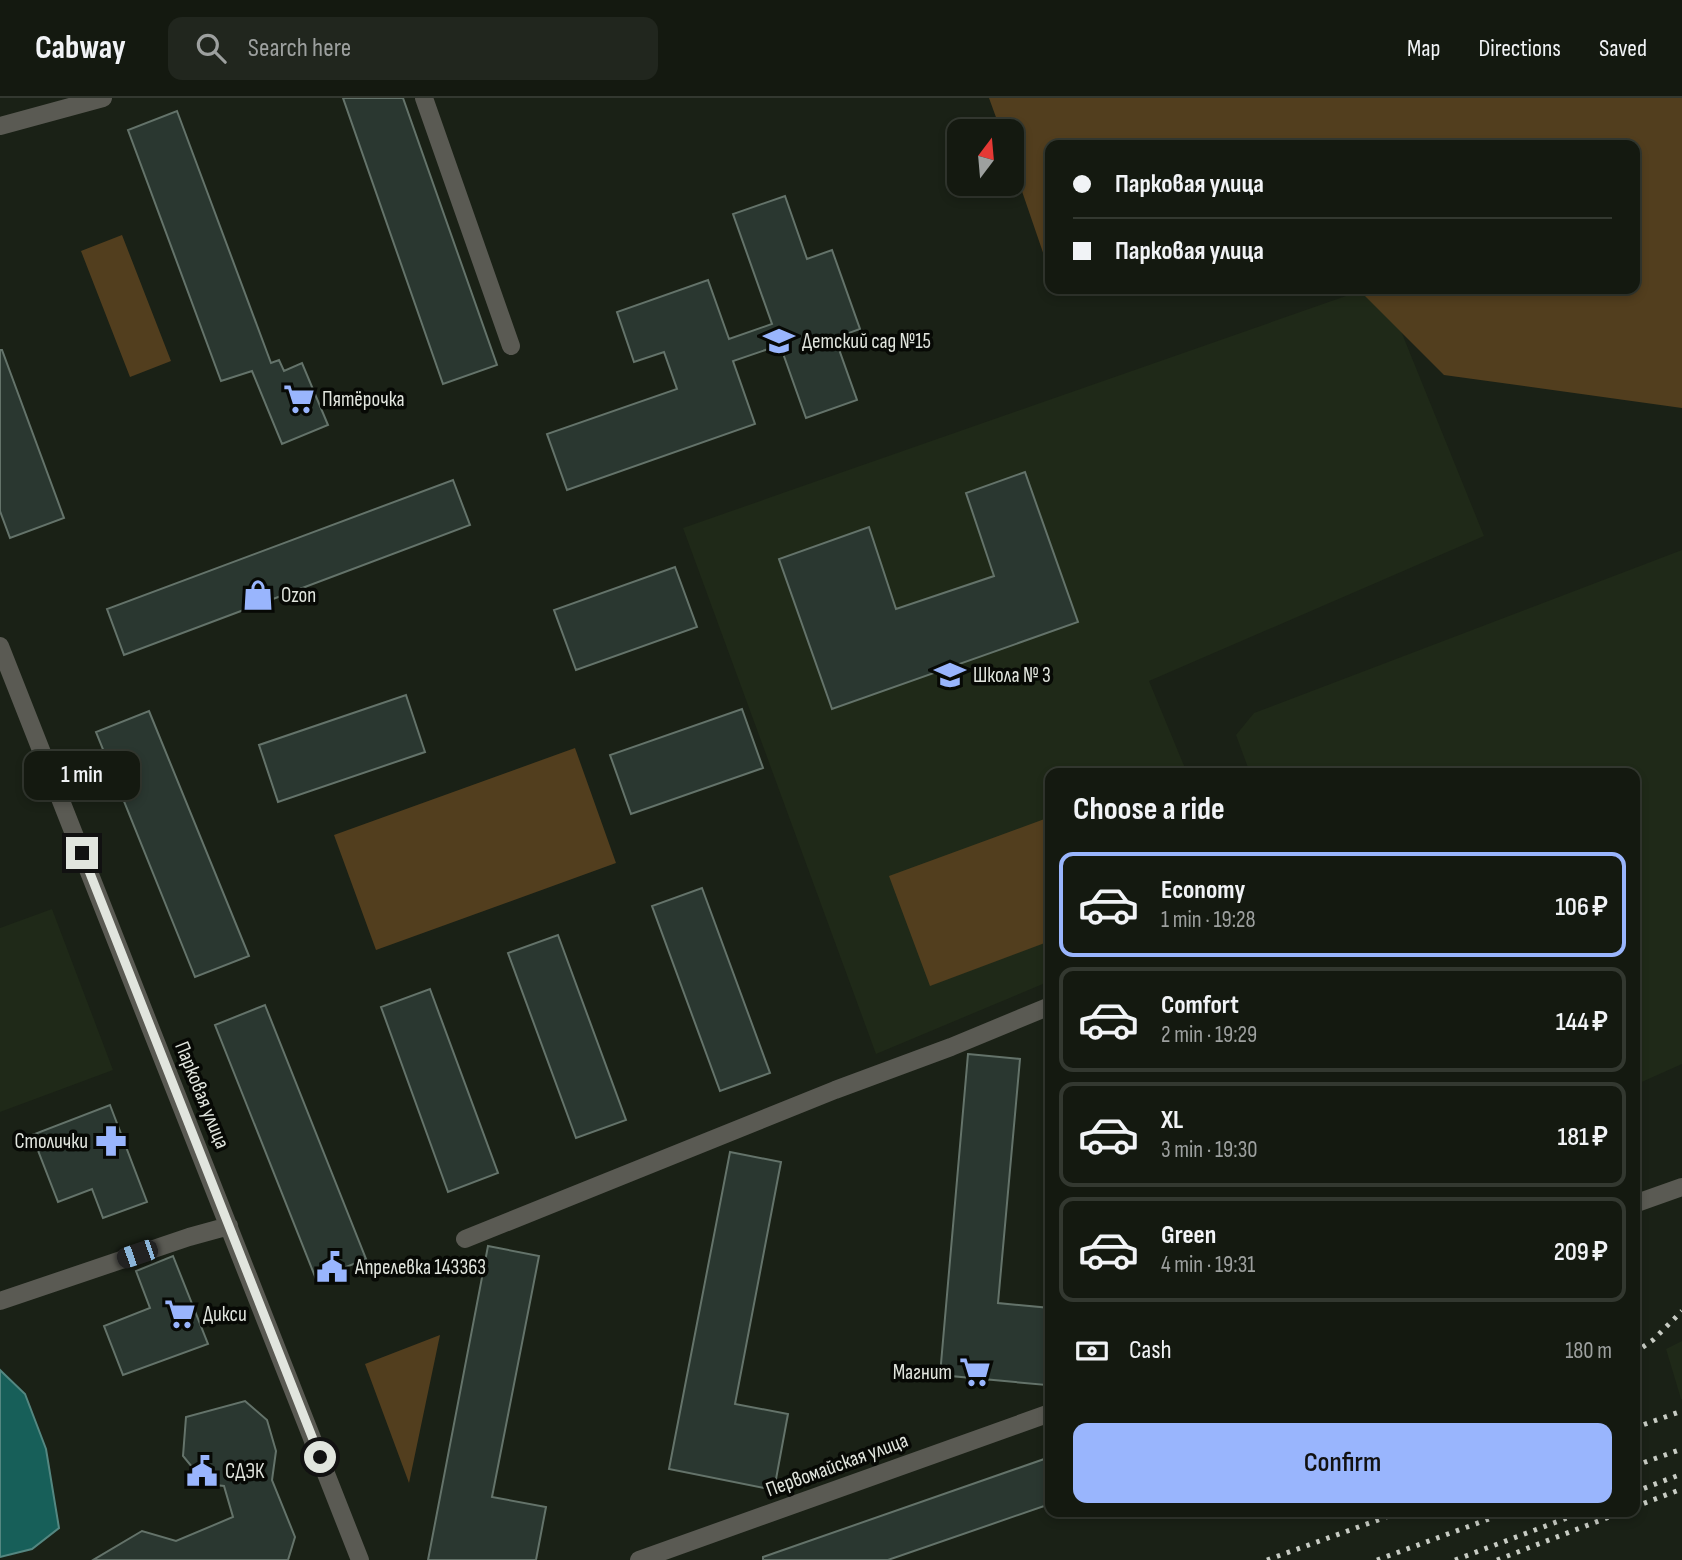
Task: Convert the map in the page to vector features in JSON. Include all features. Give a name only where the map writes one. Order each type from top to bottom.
[{"type":"street","points":[[0,126],[103,98]]},
{"type":"street","points":[[424,98],[511,346]]},
{"type":"street","name":"Парковая улица","points":[[0,646],[360,1560]]},
{"type":"street","points":[[465,1238],[1045,1008]]},
{"type":"street","points":[[1640,1203],[1682,1187]]},
{"type":"street","points":[[0,1301],[229,1226]]},
{"type":"street","name":"Первомайская улица","points":[[639,1560],[1045,1415]]},
{"type":"shaded area","points":[[989,98],[1682,98],[1682,408],[1444,375],[1363,294],[1640,294],[1640,140],[1045,140],[1045,258],[1024,196],[1024,119],[997,119]]},
{"type":"shaded area","points":[[122,235],[171,361],[130,377],[81,251]]},
{"type":"shaded area","name":"Школа № 3","points":[[1352,294],[1386,294],[1484,536],[1149,681],[1185,768],[1045,768],[1045,983],[876,1054],[683,528]]},
{"type":"shaded area","points":[[1682,550],[1682,1064],[1640,1083],[1640,768],[1248,768],[1236,735],[1254,713]]},
{"type":"shaded area","points":[[575,748],[616,863],[376,950],[334,835]]},
{"type":"shaded area","points":[[1045,819],[1045,943],[930,986],[889,876]]},
{"type":"shaded area","points":[[52,909],[113,1070],[0,1112],[0,928]]},
{"type":"shaded area","points":[[440,1335],[409,1483],[365,1364]]},
{"type":"shaded area","points":[[1682,1341],[1682,1399],[1681,1399],[1666,1349]]},
{"type":"water","points":[[0,1370],[25,1394],[46,1449],[59,1528],[32,1549],[0,1557]]},
{"type":"building","points":[[343,98],[403,98],[497,365],[443,384]]},
{"type":"building","points":[[177,111],[271,363],[279,360],[284,371],[302,363],[328,425],[282,444],[252,371],[221,381],[128,130]]},
{"type":"building","name":"Детский сад №15","points":[[785,196],[807,259],[832,250],[860,329],[835,338],[857,400],[806,418],[780,345],[733,361],[755,424],[567,490],[547,434],[677,389],[664,352],[634,362],[617,312],[708,280],[729,339],[772,324],[733,214]]},
{"type":"building","points":[[0,350],[64,518],[10,538],[0,511]]},
{"type":"building","points":[[1025,472],[1078,622],[832,709],[779,559],[869,527],[896,609],[994,576],[966,493]]},
{"type":"building","points":[[453,480],[470,525],[124,655],[107,609]]},
{"type":"building","points":[[675,567],[697,627],[576,670],[554,610]]},
{"type":"building","points":[[406,695],[425,752],[278,802],[259,745]]},
{"type":"building","points":[[742,709],[763,768],[631,814],[610,755]]},
{"type":"building","points":[[149,711],[249,956],[195,977],[96,732]]},
{"type":"building","points":[[702,888],[770,1073],[720,1091],[652,906]]},
{"type":"building","points":[[558,935],[626,1120],[576,1138],[508,953]]},
{"type":"building","points":[[430,989],[498,1173],[448,1192],[381,1007]]},
{"type":"building","points":[[265,1005],[366,1259],[316,1279],[215,1025]]},
{"type":"building","points":[[968,1054],[1020,1059],[998,1303],[1045,1308],[1045,1385],[940,1375]]},
{"type":"building","points":[[110,1105],[147,1202],[103,1218],[92,1189],[58,1202],[32,1135]]},
{"type":"building","points":[[730,1152],[781,1162],[735,1404],[788,1414],[774,1490],[669,1469]]},
{"type":"building","points":[[488,1246],[539,1256],[492,1497],[546,1507],[536,1560],[428,1560]]},
{"type":"building","points":[[173,1256],[208,1344],[123,1375],[104,1326],[150,1308],[136,1271]]},
{"type":"building","points":[[245,1401],[267,1420],[276,1451],[272,1480],[295,1537],[288,1560],[93,1560],[142,1531],[176,1541],[233,1517],[224,1486],[206,1484],[183,1456],[186,1417]]},
{"type":"building","points":[[1045,1459],[1045,1506],[888,1560],[763,1560],[763,1557]]},
{"type":"railway","points":[[1640,1349],[1653,1340],[1682,1311]]},
{"type":"railway","points":[[1640,1426],[1682,1411]]},
{"type":"railway","points":[[1640,1464],[1682,1449]]},
{"type":"railway","points":[[1640,1490],[1682,1474]]},
{"type":"railway","points":[[1640,1505],[1682,1489]]},
{"type":"railway","points":[[1267,1560],[1386,1517]]},
{"type":"railway","points":[[1377,1560],[1494,1517]]},
{"type":"railway","points":[[1455,1560],[1570,1517]]},
{"type":"railway","points":[[1497,1560],[1609,1517]]},
{"type":"place","name":"Детский сад №15","points":[[779,341]]},
{"type":"place","name":"Пятёрочка","points":[[299,399]]},
{"type":"place","name":"Ozon","points":[[258,595]]},
{"type":"place","name":"Школа № 3","points":[[950,675]]},
{"type":"place","name":"Столички","points":[[111,1141]]},
{"type":"place","name":"Апрелевка 143363","points":[[332,1267]]},
{"type":"place","name":"Дикси","points":[[180,1314]]},
{"type":"place","name":"Магнит","points":[[975,1372]]},
{"type":"place","name":"СДЭК","points":[[202,1471]]},
{"type":"route","points":[[82,853],[320,1457]]}]
